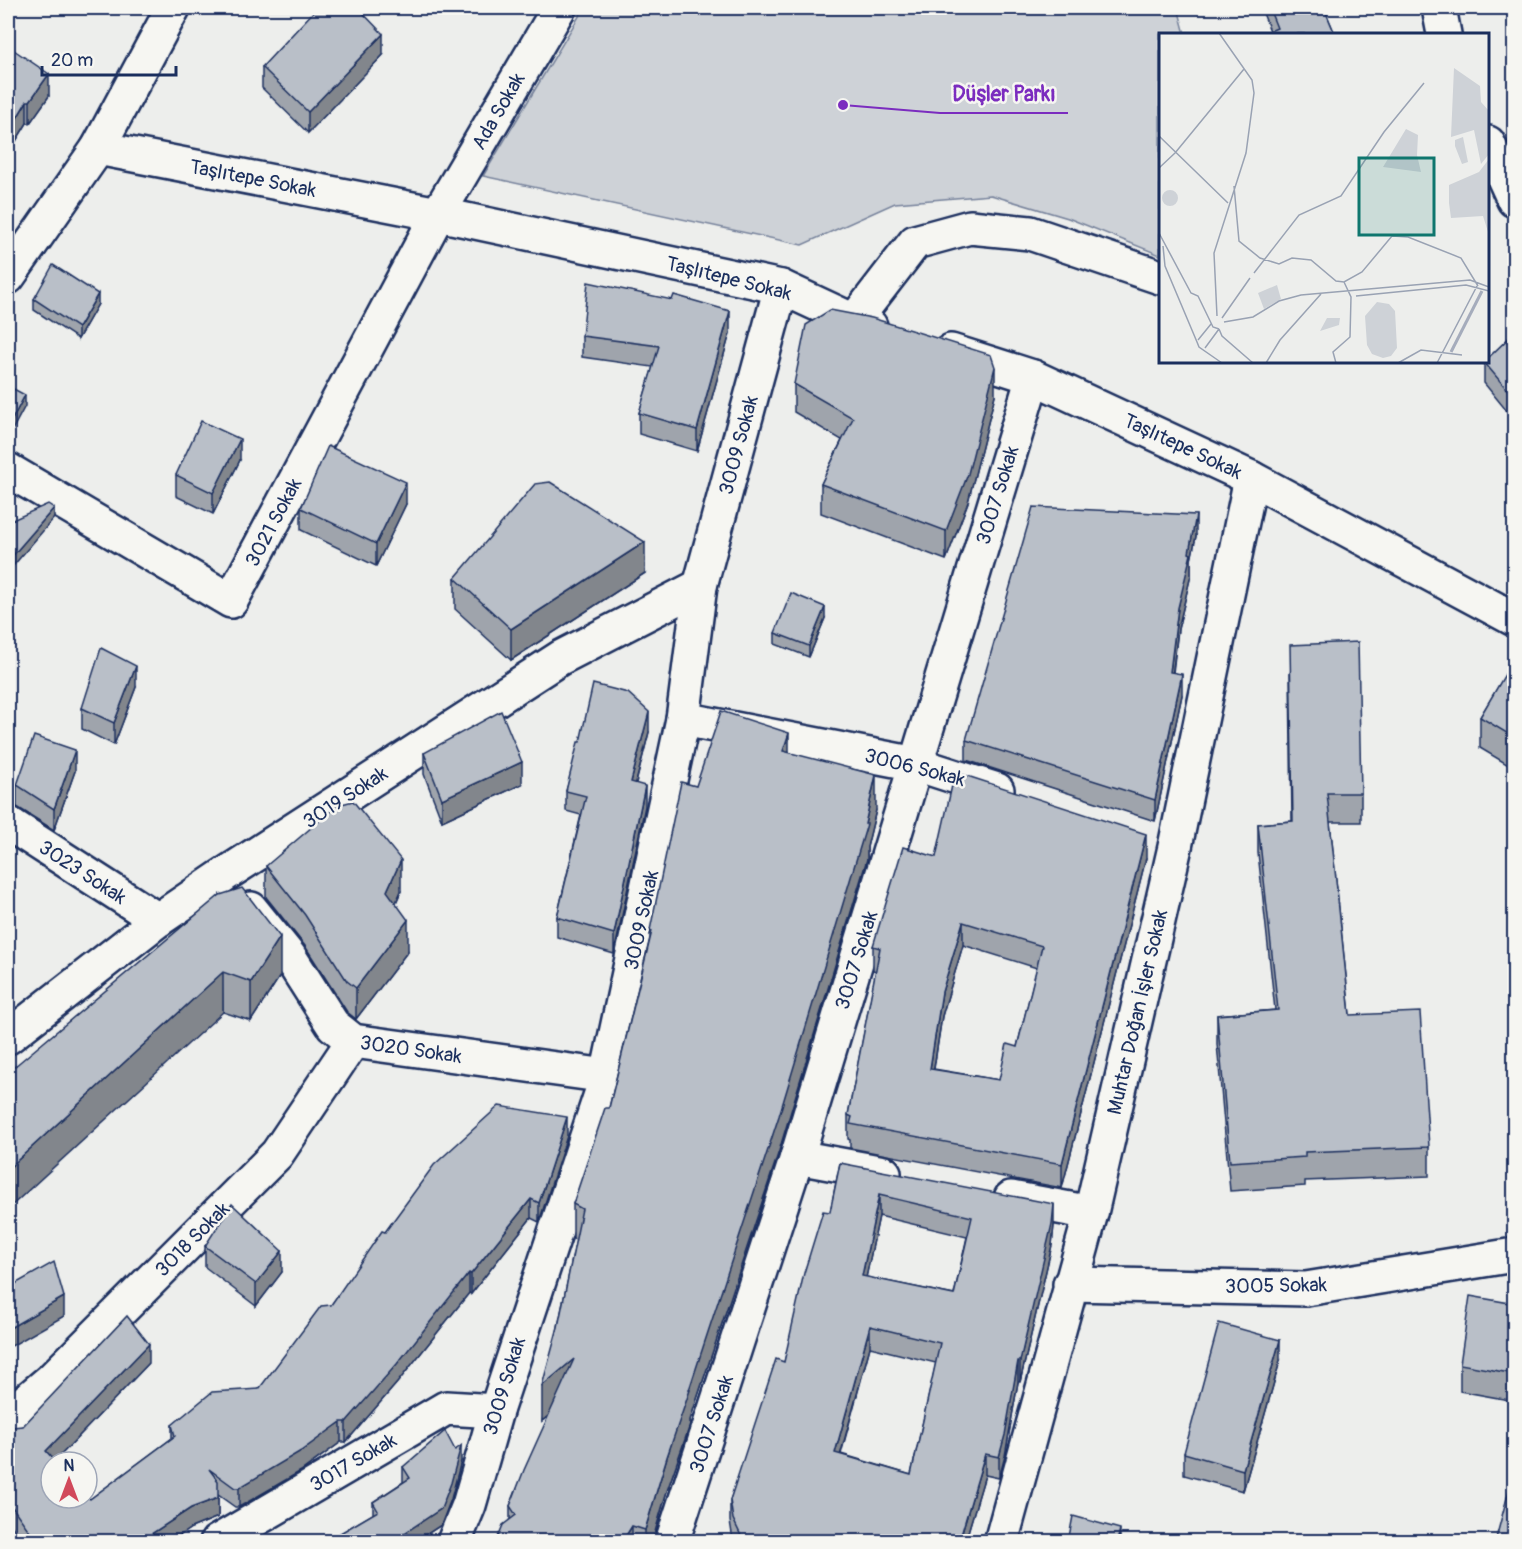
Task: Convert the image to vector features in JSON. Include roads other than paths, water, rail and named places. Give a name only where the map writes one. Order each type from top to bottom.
[{"type":"street","points":[[8,277],[98,148],[173,8]]},
{"type":"street","name":"Ada Sokak","points":[[438,214],[559,8]]},
{"type":"street","points":[[1439,8],[1444,33]]},
{"type":"street","points":[[1489,146],[1515,200]]},
{"type":"street","name":"Taşlıtepe Sokak","points":[[98,148],[438,214],[782,287],[854,321],[1033,377],[1251,478],[1515,619]]},
{"type":"street","name":"3021 Sokak","points":[[8,470],[231,601],[438,214]]},
{"type":"street","points":[[854,321],[915,242],[970,227],[1030,233],[1159,276]]},
{"type":"street","name":"3009 Sokak","points":[[454,1542],[469,1505],[496,1410],[607,1076],[683,719],[700,586],[782,287]]},
{"type":"street","name":"3007 Sokak","points":[[672,1542],[797,1156],[1033,377]]},
{"type":"street","name":"Muhtar Doğan İşler Sokak","points":[[1001,1542],[1091,1213],[1164,844],[1251,478]]},
{"type":"street","name":"3019 Sokak","points":[[8,1037],[158,920],[224,875],[560,658],[700,586]]},
{"type":"street","name":"3006 Sokak","points":[[683,719],[916,764],[1028,800]]},
{"type":"street","name":"3023 Sokak","points":[[8,823],[158,920]]},
{"type":"street","name":"3020 Sokak","points":[[224,875],[289,956],[333,1025],[353,1041],[607,1076]]},
{"type":"street","name":"3018 Sokak","points":[[8,1416],[53,1378],[277,1154],[353,1041]]},
{"type":"street","points":[[797,1156],[915,1179]]},
{"type":"street","points":[[985,1193],[1091,1213]]},
{"type":"street","name":"3005 Sokak","points":[[1070,1284],[1306,1289],[1515,1255]]},
{"type":"street","name":"3017 Sokak","points":[[218,1542],[446,1408],[496,1410]]},
{"type":"place","name":"Düşler Parkı","points":[[843,105]]}]
